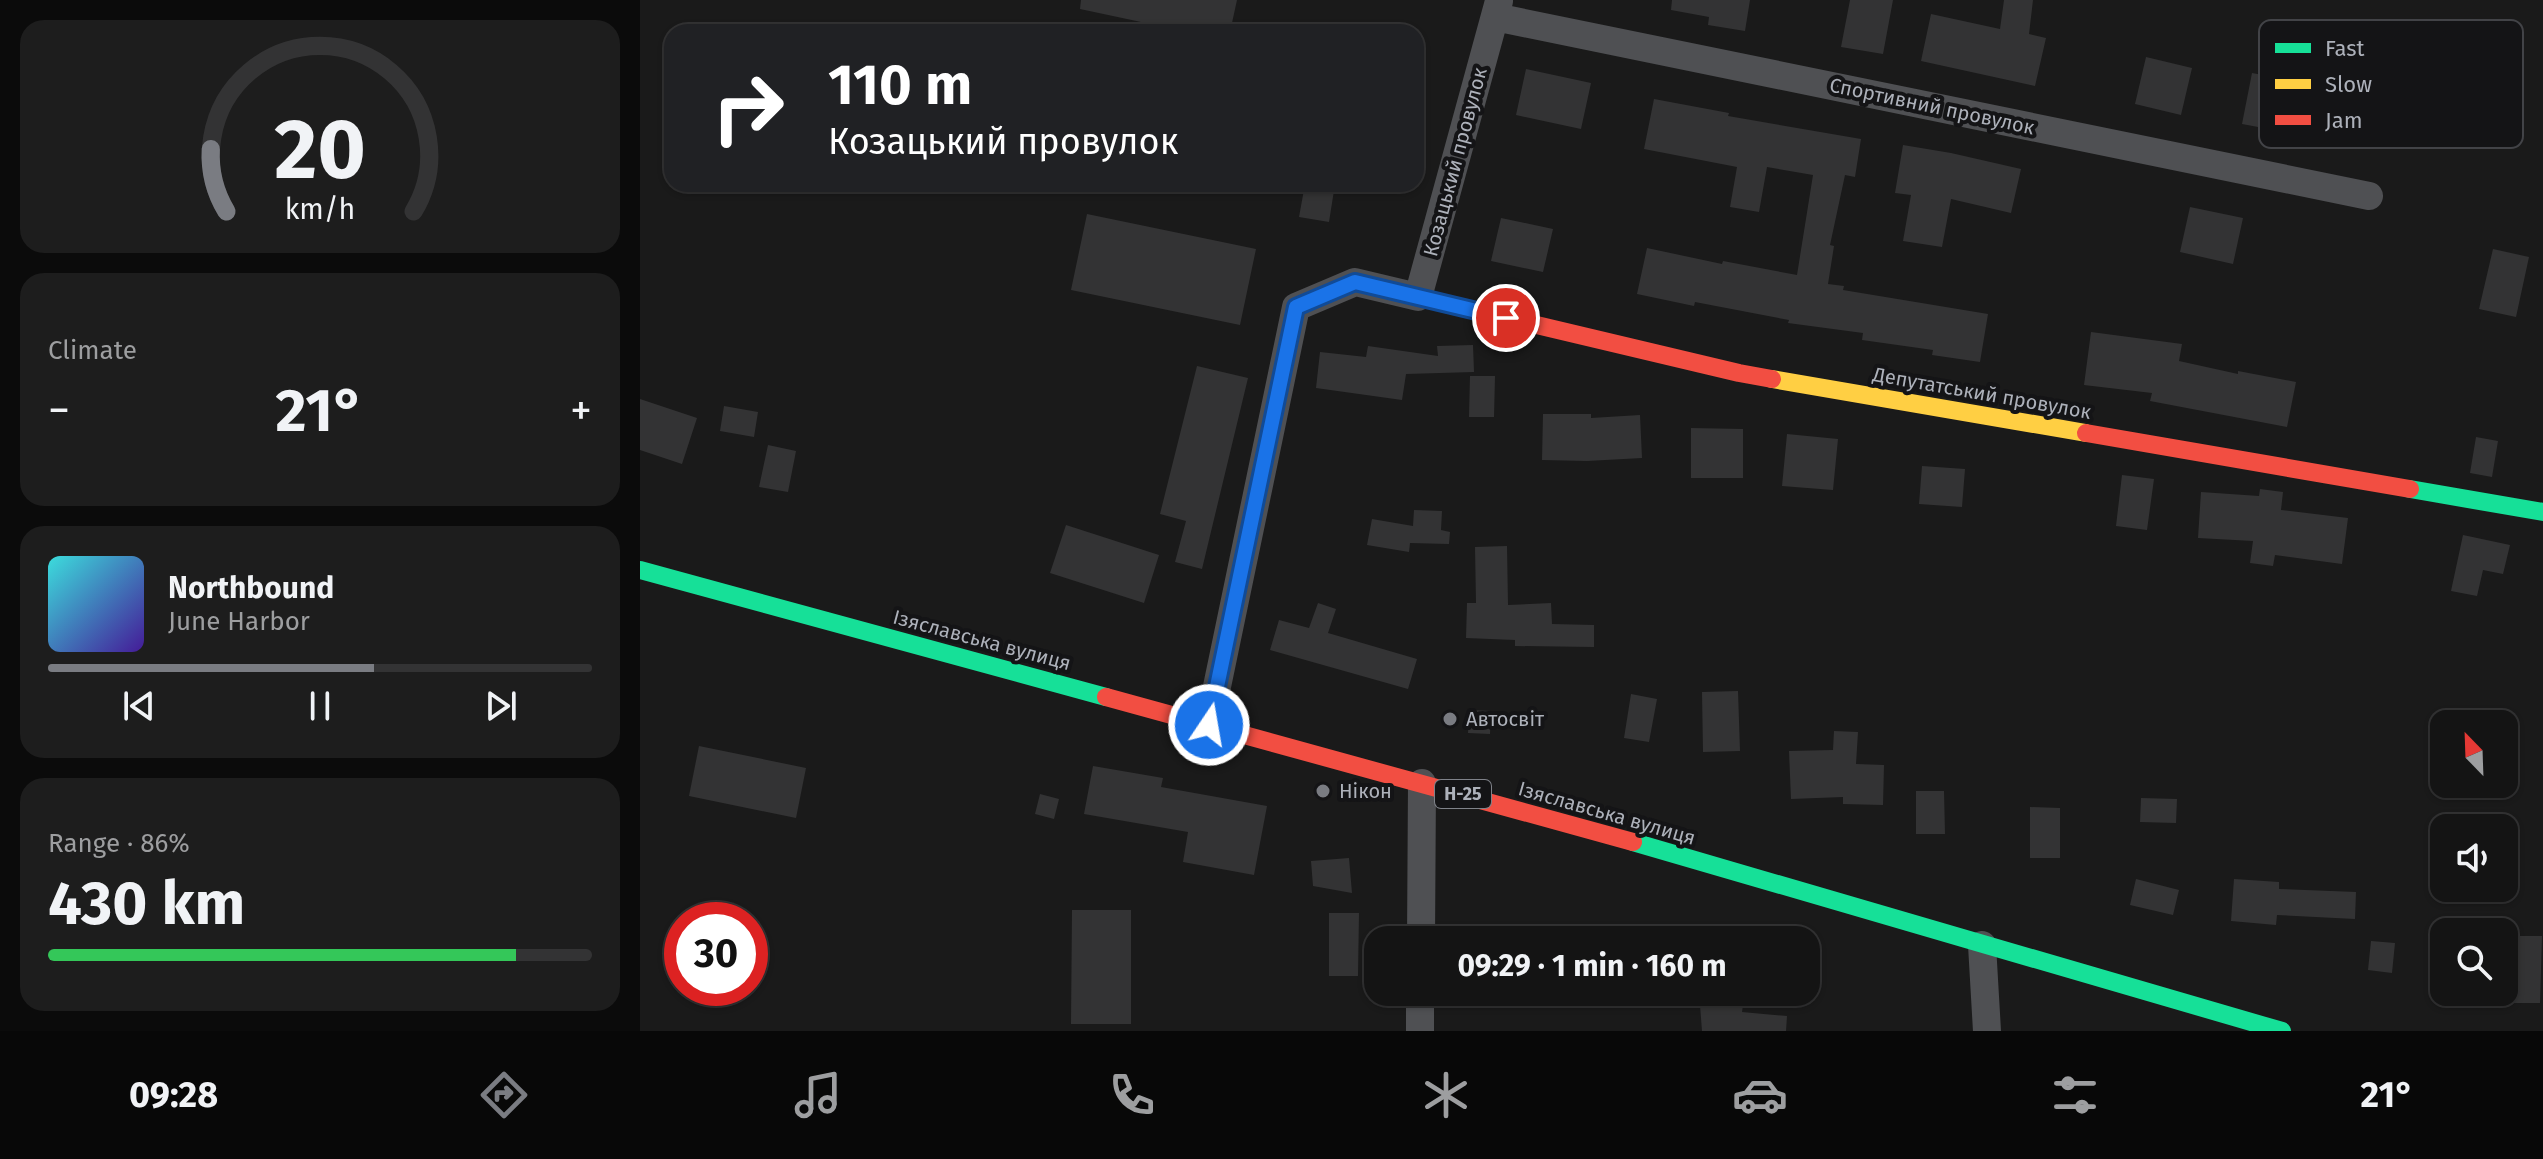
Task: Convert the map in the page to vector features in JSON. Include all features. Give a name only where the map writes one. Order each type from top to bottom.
[{"type":"main road","name":"Депутатський провулок","points":[[1418,297],[1739,373],[2543,512]]},
{"type":"main road","name":"Ізяславська вулиця","points":[[640,570],[1553,819],[2282,1031]]},
{"type":"street","name":"Спортивний провулок","points":[[1497,9],[2369,196]]},
{"type":"street","name":"Козацький провулок","points":[[1418,297],[1497,9]]},
{"type":"street","points":[[1209,725],[1296,307],[1355,282],[1418,297]]},
{"type":"street","points":[[1421,926],[1422,783]]},
{"type":"street","points":[[1982,945],[1987,1031]]},
{"type":"street","points":[[1420,1006],[1420,1031]]},
{"type":"building","points":[[1081,0],[1237,0],[1232,24],[1150,24],[1080,9]]},
{"type":"building","points":[[1672,0],[1750,0],[1745,31],[1708,25],[1709,17],[1671,10]]},
{"type":"building","points":[[1850,0],[1893,0],[1883,54],[1841,47]]},
{"type":"building","points":[[2004,0],[2033,0],[2029,34],[2046,38],[2035,86],[1921,61],[1931,14],[2000,29]]},
{"type":"building","points":[[2146,57],[2192,68],[2181,115],[2135,104]]},
{"type":"building","points":[[1526,69],[1591,83],[1581,129],[1516,115]]},
{"type":"building","points":[[2252,73],[2259,74],[2259,127],[2242,124]]},
{"type":"building","points":[[1654,99],[1729,113],[1728,116],[1861,139],[1855,177],[1845,175],[1830,245],[1834,246],[1828,284],[1844,286],[1843,290],[1988,314],[1980,362],[1932,355],[1933,350],[1862,340],[1863,333],[1788,323],[1789,320],[1637,294],[1647,248],[1722,264],[1723,261],[1797,275],[1813,175],[1767,167],[1759,212],[1730,207],[1737,167],[1644,149]]},
{"type":"building","points":[[1903,145],[2021,169],[2011,213],[1951,199],[1942,247],[1903,241],[1911,195],[1895,193]]},
{"type":"building","points":[[1304,192],[1334,192],[1329,222],[1299,217]]},
{"type":"building","points":[[2190,207],[2243,218],[2233,264],[2180,252]]},
{"type":"building","points":[[1087,214],[1256,249],[1240,325],[1071,290]]},
{"type":"building","points":[[1501,218],[1553,229],[1543,272],[1491,261]]},
{"type":"building","points":[[2493,249],[2529,257],[2516,317],[2479,309]]},
{"type":"building","points":[[2091,332],[2182,344],[2179,361],[2296,382],[2287,427],[2150,401],[2152,393],[2084,385]]},
{"type":"building","points":[[1473,345],[1474,372],[1406,374],[1402,400],[1316,388],[1320,352],[1366,357],[1368,346],[1438,356],[1437,346]]},
{"type":"building","points":[[1197,366],[1248,378],[1202,569],[1175,562],[1186,521],[1160,514]]},
{"type":"building","points":[[1470,376],[1495,376],[1494,417],[1469,417]]},
{"type":"building","points":[[640,399],[697,418],[682,464],[640,450]]},
{"type":"building","points":[[724,406],[758,412],[754,437],[720,431]]},
{"type":"building","points":[[1543,414],[1591,414],[1591,418],[1640,415],[1642,458],[1542,460]]},
{"type":"building","points":[[1691,428],[1743,429],[1743,478],[1691,478]]},
{"type":"building","points":[[1787,434],[1838,439],[1833,490],[1782,486]]},
{"type":"building","points":[[2476,437],[2498,441],[2492,477],[2470,473]]},
{"type":"building","points":[[768,445],[796,451],[788,492],[759,487]]},
{"type":"building","points":[[1922,466],[1965,469],[1962,507],[1919,504]]},
{"type":"building","points":[[2122,475],[2154,479],[2147,530],[2116,526]]},
{"type":"building","points":[[2260,489],[2283,492],[2281,510],[2348,518],[2342,564],[2275,555],[2273,566],[2250,563],[2253,541],[2198,538],[2201,492],[2259,496]]},
{"type":"building","points":[[1414,510],[1442,511],[1441,530],[1450,532],[1449,544],[1410,543],[1409,552],[1367,545],[1372,519],[1413,526]]},
{"type":"building","points":[[1066,525],[1159,555],[1144,603],[1050,573]]},
{"type":"building","points":[[2463,535],[2510,545],[2503,574],[2483,570],[2477,596],[2451,591]]},
{"type":"building","points":[[1507,546],[1508,605],[1551,603],[1552,624],[1594,625],[1594,647],[1515,646],[1515,640],[1466,638],[1467,603],[1476,603],[1475,547]]},
{"type":"building","points":[[1318,603],[1336,609],[1328,633],[1417,659],[1408,689],[1270,650],[1279,620],[1309,628]]},
{"type":"building","points":[[1738,691],[1740,751],[1703,752],[1702,692]]},
{"type":"building","points":[[1631,694],[1657,699],[1649,742],[1624,738]]},
{"type":"building","points":[[1469,710],[1491,711],[1490,734],[1468,733]]},
{"type":"building","points":[[1834,731],[1858,732],[1856,764],[1884,765],[1883,805],[1843,804],[1843,797],[1791,799],[1789,751],[1833,750]]},
{"type":"building","points":[[699,746],[806,768],[796,818],[689,796]]},
{"type":"building","points":[[1093,766],[1163,778],[1161,787],[1267,806],[1254,875],[1183,862],[1188,832],[1084,814]]},
{"type":"building","points":[[1916,791],[1944,791],[1945,834],[1916,834]]},
{"type":"building","points":[[1040,794],[1059,799],[1054,819],[1035,814]]},
{"type":"building","points":[[2141,798],[2177,799],[2176,823],[2140,822]]},
{"type":"building","points":[[2030,807],[2060,808],[2060,858],[2030,858]]},
{"type":"building","points":[[1349,858],[1352,893],[1313,886],[1311,861]]},
{"type":"building","points":[[2136,879],[2179,890],[2173,915],[2130,905]]},
{"type":"building","points":[[2234,879],[2279,882],[2279,889],[2356,892],[2355,919],[2277,915],[2276,925],[2231,921]]},
{"type":"building","points":[[1072,910],[1131,910],[1131,1024],[1071,1024]]},
{"type":"building","points":[[1329,913],[1359,913],[1358,976],[1329,976]]},
{"type":"building","points":[[2518,936],[2542,936],[2540,1003],[2518,1003]]},
{"type":"building","points":[[2371,941],[2395,943],[2392,973],[2368,970]]},
{"type":"building","points":[[1700,1006],[1743,1006],[1742,1012],[1787,1016],[1786,1031],[1702,1031]]},
{"type":"traffic: fast","points":[[2410,489],[2543,512]]},
{"type":"traffic: fast","points":[[640,570],[1106,697]]},
{"type":"traffic: fast","points":[[1633,842],[2282,1031]]},
{"type":"traffic: slow","points":[[1772,379],[2086,433]]},
{"type":"traffic: jam","points":[[1418,297],[1772,379]]},
{"type":"traffic: jam","points":[[2086,433],[2410,489]]},
{"type":"traffic: jam","points":[[1106,697],[1633,842]]},
{"type":"place","name":"Автосвіт","points":[[1450,719]]},
{"type":"place","name":"Нікон","points":[[1323,791]]},
{"type":"route","points":[[1209,725],[1296,307],[1355,282],[1506,318]]}]
